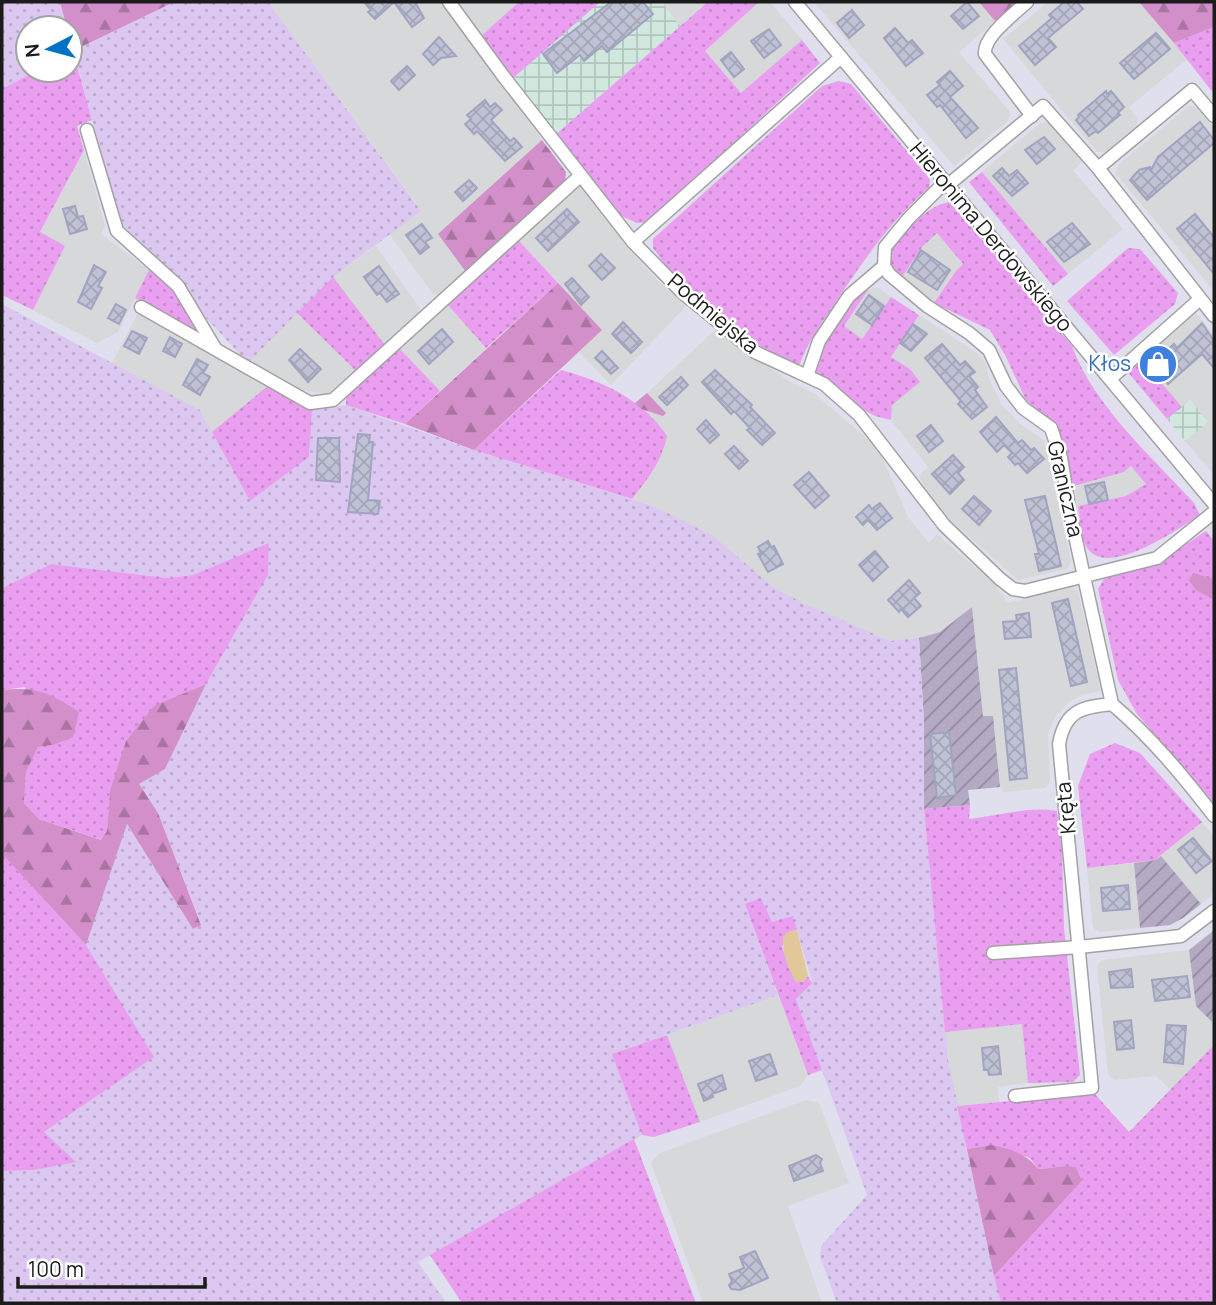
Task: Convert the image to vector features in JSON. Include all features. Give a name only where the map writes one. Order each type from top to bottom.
[{"type":"street","name":"Podmiejska","points":[[449,2],[580,176],[634,243],[683,293],[755,352],[824,384],[859,415],[944,525],[1013,589],[1025,591],[1084,576]]},
{"type":"street","name":"Hieronima Derdowskiego","points":[[795,2],[1214,504]]},
{"type":"street","points":[[1027,2],[989,38],[984,47],[985,54],[1031,116]]},
{"type":"street","points":[[634,243],[841,57]]},
{"type":"street","points":[[1098,168],[1192,90],[1214,116]]},
{"type":"street","points":[[807,376],[819,341],[849,296],[884,266],[885,247],[909,218],[947,183],[1043,106],[1098,168],[1214,316]]},
{"type":"street","points":[[87,130],[117,232],[178,286],[215,349]]},
{"type":"street","points":[[141,307],[310,403],[333,400],[580,176]]},
{"type":"street","name":"Graniczna","points":[[884,266],[889,274],[927,306],[969,333],[989,350],[1006,386],[1023,408],[1051,428],[1061,458],[1084,576]]},
{"type":"street","points":[[1110,379],[1200,299]]},
{"type":"street","points":[[1214,512],[1157,558],[1084,576],[1112,704],[1136,724],[1214,817]]},
{"type":"street","name":"Kręta","points":[[1015,1096],[1092,1088],[1059,744],[1063,726],[1076,713],[1090,706],[1112,704]]},
{"type":"street","points":[[993,953],[1181,936],[1214,911]]},
{"type":"shaded area","points":[[2,2],[60,2],[63,14],[14,14],[14,83],[2,89]]},
{"type":"shaded area","points":[[174,2],[268,2],[421,211],[333,277],[248,363],[120,225],[83,84],[84,46]]},
{"type":"shaded area","points":[[268,2],[443,2],[542,140],[439,234],[466,272],[440,295],[433,294],[389,234],[421,210]]},
{"type":"shaded area","points":[[456,2],[519,2],[481,36]]},
{"type":"shaded area","points":[[519,2],[600,2],[512,79],[481,36]]},
{"type":"shaded area","points":[[600,2],[662,2],[680,26],[554,136],[512,79]]},
{"type":"shaded area","points":[[662,2],[708,2],[680,26]]},
{"type":"shaded area","points":[[708,2],[759,2],[705,51],[741,93],[802,40],[820,63],[648,222],[637,223],[621,216],[554,136]]},
{"type":"shaded area","points":[[759,2],[770,2],[802,40],[741,93],[705,51]]},
{"type":"shaded area","points":[[814,2],[979,2],[995,21],[959,52],[1010,112],[1009,120],[954,166]]},
{"type":"shaded area","points":[[1048,2],[1139,2],[1187,59],[1129,107],[1137,118],[1137,125],[1105,152],[1097,152],[1003,39]]},
{"type":"shaded area","points":[[1214,27],[1214,94],[1174,43]]},
{"type":"shaded area","points":[[839,81],[851,84],[930,179],[929,188],[878,242],[816,332],[800,364],[792,366],[755,345],[725,323],[670,271],[653,248],[653,239],[822,86]]},
{"type":"shaded area","points":[[14,83],[82,84],[92,120],[77,126],[84,150],[40,232],[65,246],[33,310],[2,295],[2,89]]},
{"type":"shaded area","points":[[1189,106],[1197,107],[1214,128],[1214,291],[1116,174],[1117,166]]},
{"type":"shaded area","points":[[1040,123],[1049,123],[1082,162],[1073,170],[1123,229],[1068,274],[982,172]]},
{"type":"shaded area","points":[[84,150],[105,226],[101,234],[149,270],[118,332],[97,343],[33,310],[65,246],[40,233]]},
{"type":"shaded area","points":[[982,172],[1068,274],[1053,286],[969,182]]},
{"type":"shaded area","points":[[581,182],[629,250],[657,280],[687,305],[611,385],[579,352],[602,330],[518,240]]},
{"type":"shaded area","points":[[950,202],[1072,346],[1094,389],[1109,409],[1142,449],[1194,503],[1200,515],[1158,541],[1123,556],[1107,558],[1094,555],[1085,544],[1078,506],[1126,496],[1146,484],[1131,466],[1124,472],[1074,486],[1057,431],[1026,400],[990,330],[934,303],[963,264],[937,233],[922,247],[900,280],[887,266],[887,254],[915,222],[931,209]]},
{"type":"shaded area","points":[[937,233],[963,265],[934,303],[900,280],[922,247]]},
{"type":"shaded area","points":[[518,240],[558,283],[486,348],[447,304]]},
{"type":"shaded area","points":[[376,246],[419,307],[418,314],[385,345],[333,277]]},
{"type":"shaded area","points":[[1128,248],[1140,249],[1178,293],[1175,304],[1114,355],[1067,301]]},
{"type":"shaded area","points":[[149,270],[177,293],[200,334],[135,298]]},
{"type":"shaded area","points":[[333,277],[385,345],[356,371],[297,313]]},
{"type":"shaded area","points":[[877,287],[891,297],[862,339],[844,326],[868,290]]},
{"type":"shaded area","points":[[868,290],[844,326],[862,339],[891,297],[919,315],[891,357],[910,369],[920,382],[892,405],[891,420],[875,416],[855,405],[816,377],[813,368],[820,346],[856,297]]},
{"type":"shaded area","points":[[2,304],[200,410],[250,501],[309,457],[312,410],[346,405],[474,450],[653,506],[712,535],[773,587],[803,603],[890,641],[919,638],[924,722],[924,809],[948,1060],[1001,1303],[837,1303],[820,1257],[821,1246],[867,1195],[796,998],[812,982],[793,917],[772,922],[745,904],[778,995],[613,1054],[642,1135],[418,1262],[446,1303],[2,1303],[2,1171],[34,1170],[75,1161],[43,1133],[153,1057],[86,945],[126,823],[193,929],[201,924],[158,813],[138,784],[165,769],[206,684],[268,575],[269,544],[193,575],[167,578],[51,564],[2,588]]},
{"type":"shaded area","points":[[447,304],[486,348],[440,391],[399,348]]},
{"type":"shaded area","points":[[138,313],[269,385],[212,432],[200,410],[112,363]]},
{"type":"shaded area","points":[[297,313],[356,371],[330,394],[299,390],[248,363]]},
{"type":"shaded area","points":[[1196,313],[1214,335],[1214,474],[1185,441],[1207,421],[1190,400],[1182,407],[1141,359]]},
{"type":"shaded area","points":[[919,315],[974,351],[985,362],[989,379],[1001,404],[1020,424],[1044,440],[1071,562],[1067,569],[1018,580],[932,501],[919,476],[928,467],[891,420],[892,405],[920,382],[910,369],[891,357]]},
{"type":"shaded area","points":[[715,330],[789,381],[815,394],[878,448],[908,517],[929,543],[937,534],[994,584],[1008,603],[1072,587],[1078,591],[1101,691],[1081,695],[1068,703],[1055,717],[1048,734],[1050,782],[1045,788],[1004,792],[1000,787],[993,716],[983,717],[972,608],[940,632],[919,638],[890,641],[773,587],[712,535],[653,506],[632,499],[656,465],[664,448],[661,427],[641,409],[651,413],[666,413],[647,393]]},
{"type":"shaded area","points":[[399,348],[440,391],[405,424],[346,405],[346,396]]},
{"type":"shaded area","points":[[1141,359],[1182,407],[1167,419],[1127,371]]},
{"type":"shaded area","points":[[561,370],[591,379],[620,393],[646,412],[667,436],[658,462],[632,499],[474,450]]},
{"type":"shaded area","points":[[269,385],[312,410],[309,457],[250,501],[212,432]]},
{"type":"shaded area","points":[[1190,400],[1208,422],[1185,441],[1167,419]]},
{"type":"shaded area","points":[[1131,466],[1147,484],[1126,496],[1078,506],[1074,486],[1124,472]]},
{"type":"shaded area","points":[[1206,531],[1214,541],[1214,803],[1137,714],[1118,680],[1098,589],[1104,579],[1158,563]]},
{"type":"shaded area","points":[[269,543],[268,575],[206,684],[194,689],[110,791],[107,832],[102,840],[39,819],[24,803],[26,772],[38,747],[53,745],[25,687],[2,690],[2,588],[51,564],[167,578],[193,575]]},
{"type":"shaded area","points":[[972,607],[983,716],[993,716],[1000,787],[968,790],[970,805],[924,809],[924,722],[919,638],[940,632]]},
{"type":"shaded area","points":[[1115,743],[1140,753],[1202,822],[1155,860],[1087,868],[1078,786],[1090,754]]},
{"type":"shaded area","points":[[970,805],[969,819],[1024,811],[1057,811],[1062,848],[1064,928],[1080,1075],[1073,1082],[1028,1083],[1022,1024],[945,1032],[924,809]]},
{"type":"shaded area","points":[[1202,822],[1214,837],[1214,893],[1201,904],[1161,856]]},
{"type":"shaded area","points":[[2,854],[86,945],[154,1057],[44,1132],[76,1162],[34,1170],[2,1171]]},
{"type":"shaded area","points":[[1161,856],[1201,904],[1170,925],[1140,928],[1134,863],[1155,860]]},
{"type":"shaded area","points":[[1134,863],[1140,928],[1099,932],[1093,927],[1087,868]]},
{"type":"shaded area","points":[[761,898],[772,922],[793,916],[797,930],[788,932],[782,947],[796,982],[803,982],[808,976],[812,983],[796,999],[822,1070],[808,1075],[745,904]]},
{"type":"shaded area","points":[[797,930],[808,976],[803,982],[796,982],[783,949],[783,937],[788,932]]},
{"type":"shaded area","points":[[1213,931],[1212,1022],[1196,1006],[1189,950]]},
{"type":"shaded area","points":[[1189,950],[1196,1006],[1214,1024],[1214,1045],[1171,1090],[1156,1076],[1114,1080],[1108,1075],[1097,966],[1102,960]]},
{"type":"shaded area","points":[[778,995],[808,1075],[800,1086],[700,1122],[667,1035]]},
{"type":"shaded area","points":[[1022,1024],[1028,1083],[998,1087],[999,1102],[957,1106],[945,1032]]},
{"type":"shaded area","points":[[667,1035],[700,1122],[654,1137],[642,1135],[612,1054]]},
{"type":"shaded area","points":[[1214,1045],[1214,1303],[1001,1303],[994,1276],[1082,1181],[1076,1167],[1038,1169],[1030,1158],[991,1145],[967,1149],[957,1106],[1094,1093],[1129,1132]]},
{"type":"shaded area","points":[[806,1100],[819,1103],[849,1183],[788,1206],[822,1303],[703,1303],[651,1163],[660,1153]]},
{"type":"shaded area","points":[[634,1139],[696,1303],[462,1303],[430,1255]]},
{"type":"green space","points":[[60,2],[174,2],[84,46],[84,14],[63,14]]},
{"type":"green space","points":[[979,2],[1018,2],[995,21]]},
{"type":"green space","points":[[1139,2],[1214,2],[1214,27],[1174,43]]},
{"type":"green space","points":[[542,140],[566,172],[565,182],[466,272],[438,234]]},
{"type":"green space","points":[[558,283],[602,330],[474,450],[405,424]]},
{"type":"green space","points":[[647,393],[666,413],[663,416],[641,409],[635,403]]},
{"type":"green space","points":[[1193,573],[1214,579],[1214,600],[1196,590],[1189,580]]},
{"type":"green space","points":[[206,684],[165,769],[139,784],[158,813],[201,925],[193,929],[127,824],[86,945],[2,854],[2,690],[43,692],[79,712],[73,737],[53,745],[38,747],[26,772],[24,803],[39,819],[101,840],[107,831],[110,791],[126,741],[154,706]]},
{"type":"green space","points":[[991,1145],[1023,1155],[1038,1169],[1076,1167],[1082,1181],[994,1276],[967,1149]]},
{"type":"building","points":[[364,2],[394,2],[375,19]]},
{"type":"building","points":[[394,2],[415,2],[424,18],[412,27]]},
{"type":"building","points":[[611,2],[643,2],[653,14],[607,52],[602,46],[584,61],[580,55],[557,73],[543,54]]},
{"type":"building","points":[[967,2],[979,16],[963,29],[951,16]]},
{"type":"building","points":[[1064,2],[1077,2],[1083,9],[1048,38],[1056,47],[1035,65],[1019,46],[1052,18],[1049,15]]},
{"type":"building","points":[[852,10],[864,25],[849,38],[837,23]]},
{"type":"building","points":[[895,28],[908,43],[912,40],[923,53],[906,66],[884,38]]},
{"type":"building","points":[[769,29],[781,45],[764,58],[751,41]]},
{"type":"building","points":[[1156,33],[1170,49],[1134,79],[1120,63]]},
{"type":"building","points":[[439,37],[456,56],[441,58],[433,65],[423,54]]},
{"type":"building","points":[[731,52],[744,69],[734,77],[721,60]]},
{"type":"building","points":[[407,66],[415,75],[399,90],[391,81]]},
{"type":"building","points":[[950,71],[963,86],[950,97],[978,128],[966,138],[940,105],[937,107],[927,95],[940,85],[937,82]]},
{"type":"building","points":[[1106,91],[1107,94],[1111,91],[1124,107],[1118,113],[1120,115],[1098,133],[1096,131],[1089,136],[1076,120],[1078,115]]},
{"type":"building","points":[[485,100],[490,107],[495,103],[502,110],[491,120],[510,141],[514,138],[522,147],[505,161],[477,131],[474,134],[465,124],[471,119],[467,115]]},
{"type":"building","points":[[1200,122],[1214,143],[1147,200],[1130,180],[1139,170],[1150,167],[1151,170],[1158,157]]},
{"type":"building","points":[[1044,137],[1055,149],[1037,164],[1025,150]]},
{"type":"building","points":[[1002,168],[1009,176],[1017,170],[1028,183],[1012,196],[993,176]]},
{"type":"building","points":[[469,180],[477,188],[463,201],[455,192]]},
{"type":"building","points":[[75,206],[78,217],[83,216],[87,229],[70,234],[63,209]]},
{"type":"building","points":[[567,209],[579,222],[548,251],[536,238]]},
{"type":"building","points":[[1195,214],[1214,237],[1214,274],[1177,229]]},
{"type":"building","points":[[1072,223],[1090,244],[1064,262],[1047,242]]},
{"type":"building","points":[[422,224],[432,238],[425,242],[429,247],[420,254],[406,235]]},
{"type":"building","points":[[921,250],[950,270],[937,290],[908,272]]},
{"type":"building","points":[[601,254],[615,268],[602,280],[589,266]]},
{"type":"building","points":[[94,265],[106,272],[98,286],[102,288],[91,309],[78,302]]},
{"type":"building","points":[[379,266],[399,294],[387,302],[380,293],[377,295],[364,277]]},
{"type":"building","points":[[572,278],[589,297],[581,305],[565,284]]},
{"type":"building","points":[[869,295],[884,306],[872,325],[856,314]]},
{"type":"building","points":[[116,304],[126,310],[119,324],[108,318]]},
{"type":"building","points":[[623,322],[642,342],[631,353],[612,334]]},
{"type":"building","points":[[1202,323],[1214,341],[1214,368],[1202,354],[1168,384],[1151,365],[1174,344],[1177,348]]},
{"type":"building","points":[[913,324],[927,334],[911,351],[900,343]]},
{"type":"building","points":[[442,329],[453,342],[429,364],[418,351]]},
{"type":"building","points":[[132,331],[147,338],[139,354],[124,346]]},
{"type":"building","points":[[170,337],[182,344],[175,357],[163,351]]},
{"type":"building","points":[[942,344],[960,365],[965,361],[975,372],[969,376],[978,387],[975,390],[987,407],[972,419],[958,404],[961,401],[925,358]]},
{"type":"building","points":[[300,349],[321,369],[308,382],[289,360]]},
{"type":"building","points":[[602,351],[618,368],[611,374],[595,358]]},
{"type":"building","points":[[197,359],[208,365],[203,373],[210,377],[200,395],[183,385]]},
{"type":"building","points":[[715,370],[752,405],[750,407],[775,433],[762,445],[734,411],[731,414],[702,382]]},
{"type":"building","points":[[681,377],[688,385],[667,405],[659,397]]},
{"type":"building","points":[[996,417],[1018,443],[1022,440],[1044,459],[1027,473],[1008,457],[1012,453],[1004,445],[997,452],[980,432]]},
{"type":"building","points":[[706,420],[719,435],[710,443],[697,429]]},
{"type":"building","points":[[931,425],[943,441],[929,452],[917,436]]},
{"type":"building","points":[[358,434],[370,435],[369,442],[373,442],[368,500],[380,501],[378,514],[348,512]]},
{"type":"building","points":[[318,438],[339,438],[340,482],[316,480]]},
{"type":"building","points":[[734,446],[748,461],[739,469],[725,454]]},
{"type":"building","points":[[953,455],[964,467],[958,473],[964,480],[950,494],[932,474]]},
{"type":"building","points":[[809,472],[829,496],[815,508],[794,485]]},
{"type":"building","points":[[1104,482],[1108,500],[1089,504],[1085,486]]},
{"type":"building","points":[[974,496],[991,511],[979,525],[962,509]]},
{"type":"building","points":[[1045,496],[1061,566],[1039,571],[1035,554],[1039,554],[1025,500]]},
{"type":"building","points":[[880,503],[892,518],[877,530],[868,520],[863,525],[856,517],[869,505],[872,509]]},
{"type":"building","points":[[768,541],[771,547],[774,546],[783,564],[768,572],[758,554],[761,553],[758,547]]},
{"type":"building","points":[[875,551],[888,567],[873,581],[859,565]]},
{"type":"building","points":[[909,580],[920,593],[914,598],[921,606],[908,617],[888,600]]},
{"type":"building","points":[[1068,599],[1087,682],[1071,686],[1052,603]]},
{"type":"building","points":[[1029,613],[1031,637],[1005,639],[1003,622],[1017,621],[1016,615]]},
{"type":"building","points":[[1016,668],[1027,778],[1010,780],[999,670]]},
{"type":"building","points":[[949,732],[956,795],[937,798],[930,734]]},
{"type":"building","points":[[1193,838],[1212,861],[1196,873],[1178,850]]},
{"type":"building","points":[[1128,885],[1130,909],[1103,911],[1101,888]]},
{"type":"building","points":[[1131,969],[1133,987],[1111,988],[1109,972]]},
{"type":"building","points":[[1187,976],[1190,997],[1155,1001],[1152,980]]},
{"type":"building","points":[[1131,1020],[1134,1048],[1117,1050],[1114,1022]]},
{"type":"building","points":[[1167,1025],[1186,1026],[1183,1064],[1164,1062]]},
{"type":"building","points":[[998,1046],[1001,1074],[989,1075],[988,1070],[984,1070],[982,1048]]},
{"type":"building","points":[[770,1054],[777,1074],[756,1081],[749,1061]]},
{"type":"building","points":[[722,1075],[726,1089],[712,1094],[713,1097],[704,1101],[698,1084]]},
{"type":"building","points":[[816,1155],[822,1159],[820,1163],[823,1171],[794,1181],[789,1166]]},
{"type":"building","points":[[755,1251],[768,1278],[740,1290],[731,1289],[729,1274],[744,1268],[740,1257]]},
{"type":"place","name":"Kłos","points":[[1158,364]]}]
